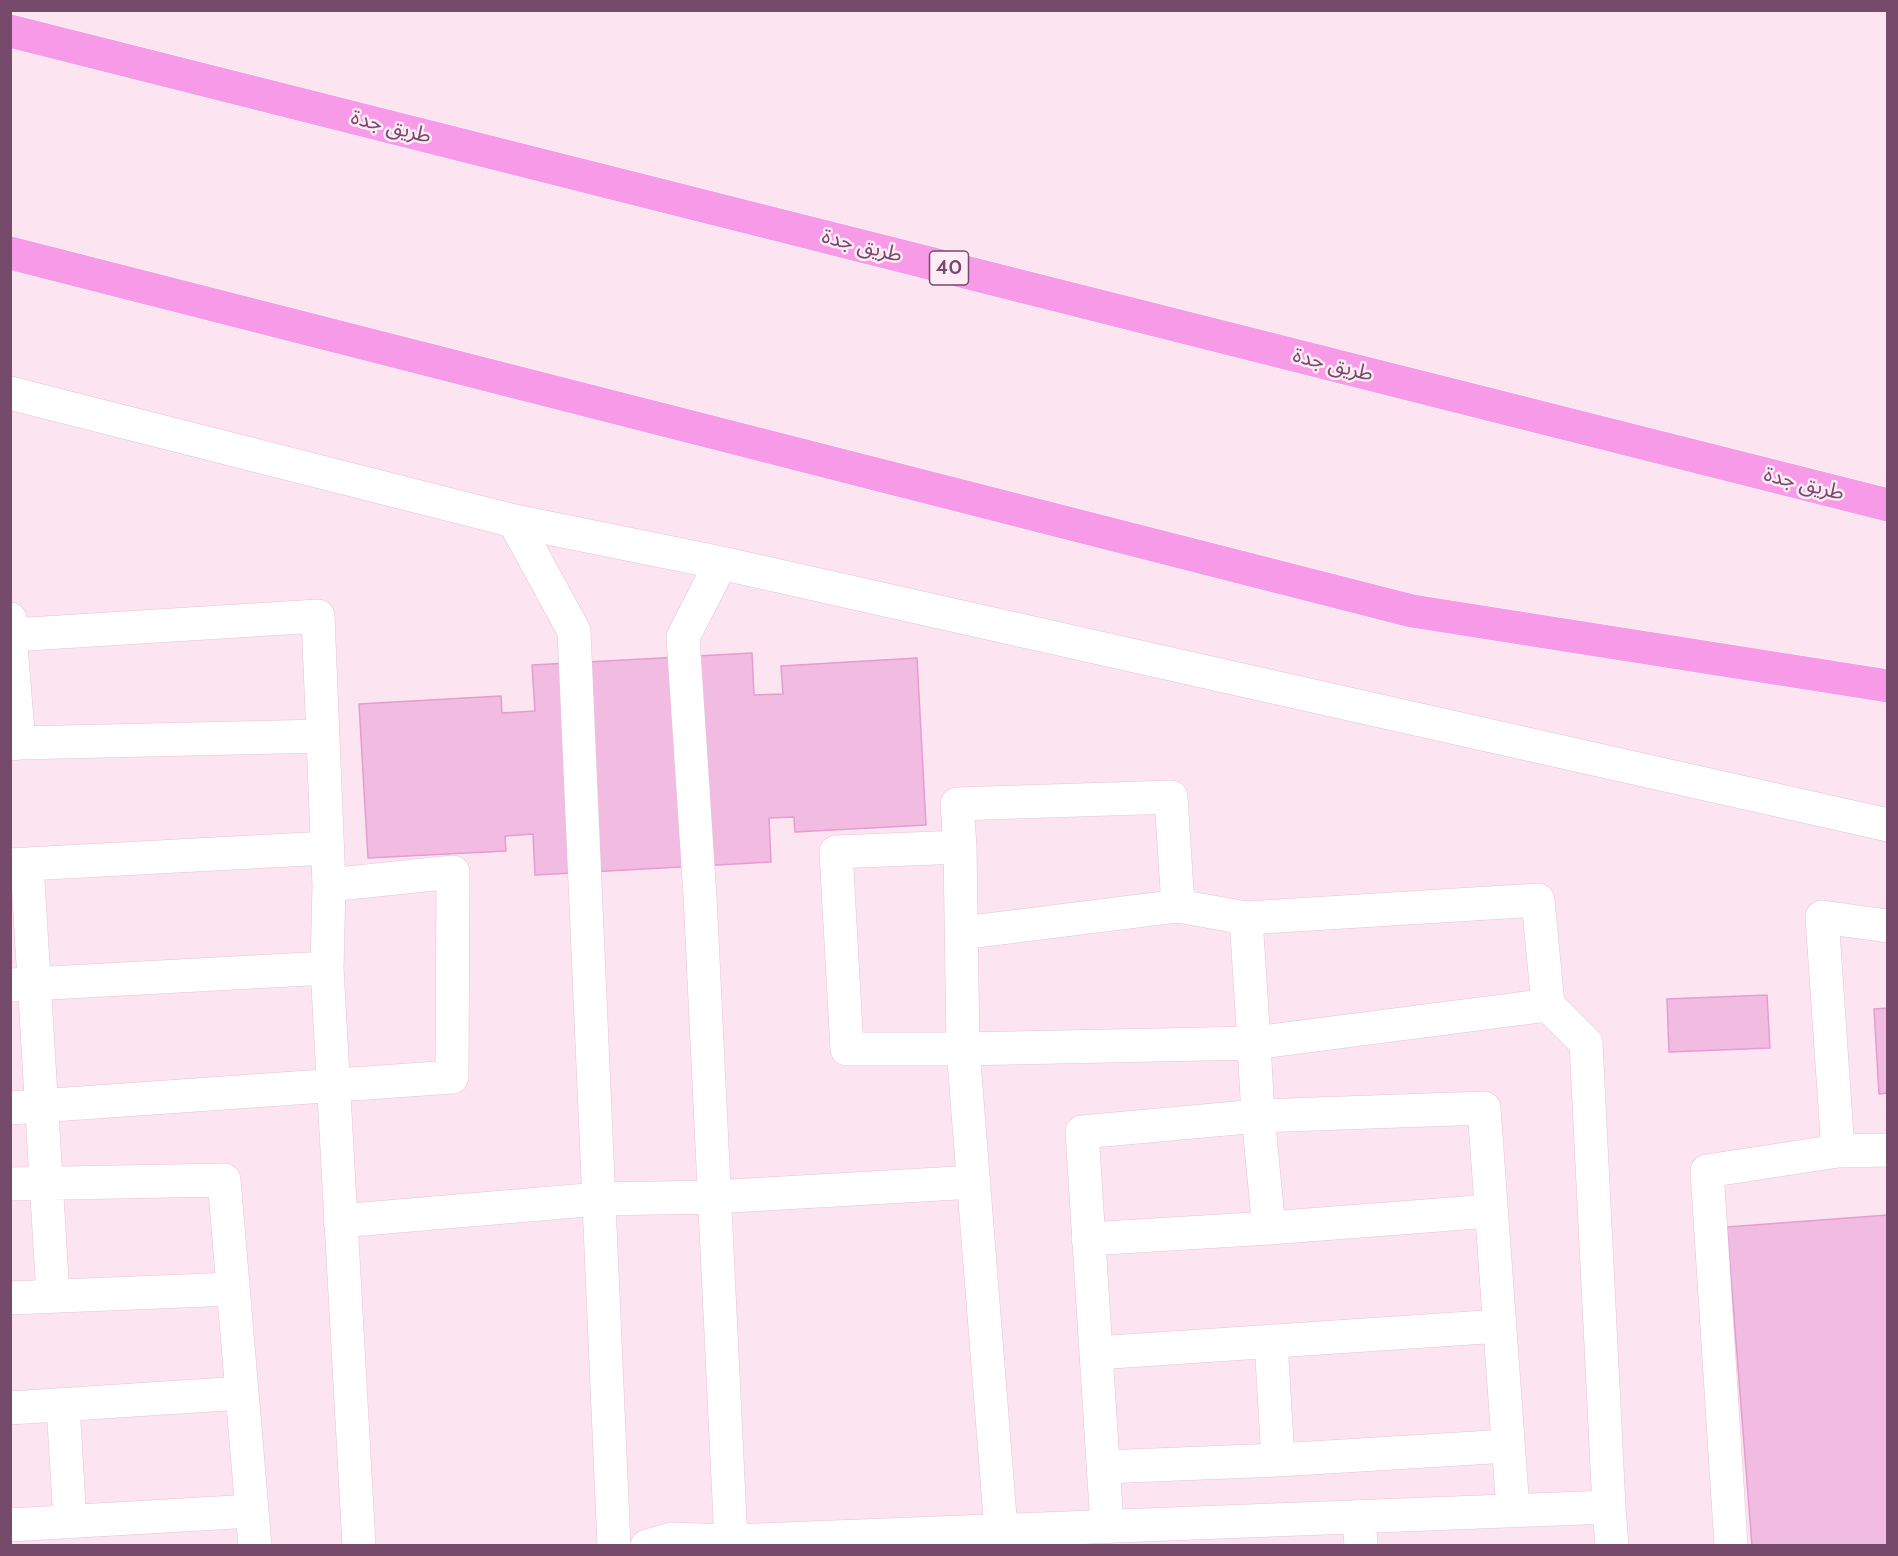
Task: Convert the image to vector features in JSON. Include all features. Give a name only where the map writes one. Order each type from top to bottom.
[{"type":"highway","name":"طريق جدة","points":[[10,31],[1887,506]]},
{"type":"highway","points":[[10,253],[1412,611],[1887,686]]},
{"type":"street","points":[[10,393],[514,521],[721,563],[1887,825]]},
{"type":"street","points":[[514,521],[574,631],[614,1545]]},
{"type":"street","points":[[721,563],[683,637],[700,896],[714,1197],[736,1543]]},
{"type":"street","points":[[323,736],[15,744],[11,630],[318,616],[323,736],[327,848],[329,885],[327,968],[359,1545]]},
{"type":"street","points":[[1001,1530],[963,1049],[960,848],[957,804],[1171,797],[1178,906]]},
{"type":"street","points":[[53,1296],[44,1183],[25,1107],[19,864],[327,848]]},
{"type":"street","points":[[960,848],[836,852],[846,1049],[1254,1043],[1548,1005]]},
{"type":"street","points":[[25,1107],[452,1077],[453,872],[329,885]]},
{"type":"street","points":[[962,933],[1178,906],[1246,918],[1538,900],[1548,1005],[1586,1043],[1612,1545]]},
{"type":"street","points":[[1838,1151],[1822,917],[1887,926]]},
{"type":"street","points":[[1246,918],[1258,1116],[1269,1228]]},
{"type":"street","points":[[22,984],[327,968]]},
{"type":"street","points":[[1107,1526],[1082,1132],[1258,1116],[1484,1108],[1513,1510]]},
{"type":"street","points":[[1731,1545],[1707,1172],[1838,1151],[1887,1150]]},
{"type":"street","points":[[10,1184],[224,1180],[255,1545]]},
{"type":"street","points":[[340,1221],[599,1199],[714,1197],[974,1182]]},
{"type":"street","points":[[1089,1239],[1491,1211]]},
{"type":"street","points":[[10,1298],[233,1289]]},
{"type":"street","points":[[1096,1353],[1500,1326]]},
{"type":"street","points":[[1271,1341],[1278,1460]]},
{"type":"street","points":[[10,1408],[242,1393]]},
{"type":"street","points":[[63,1405],[70,1522]]},
{"type":"street","points":[[1104,1467],[1278,1460],[1508,1446]]},
{"type":"street","points":[[647,1545],[671,1539],[736,1543],[1107,1526],[1360,1531],[1513,1510],[1609,1507]]},
{"type":"street","points":[[10,1525],[252,1511]]},
{"type":"building","points":[[752,653],[754,695],[783,694],[781,666],[917,658],[926,825],[795,832],[794,817],[769,818],[771,862],[535,875],[533,834],[505,836],[506,851],[368,858],[359,704],[501,696],[502,713],[535,711],[532,665]]},
{"type":"building","points":[[1767,995],[1770,1048],[1669,1052],[1667,999]]},
{"type":"building","points":[[1888,1008],[1888,1093],[1879,1094],[1874,1009]]},
{"type":"building","points":[[1888,1215],[1888,1546],[1752,1546],[1727,1227]]}]
